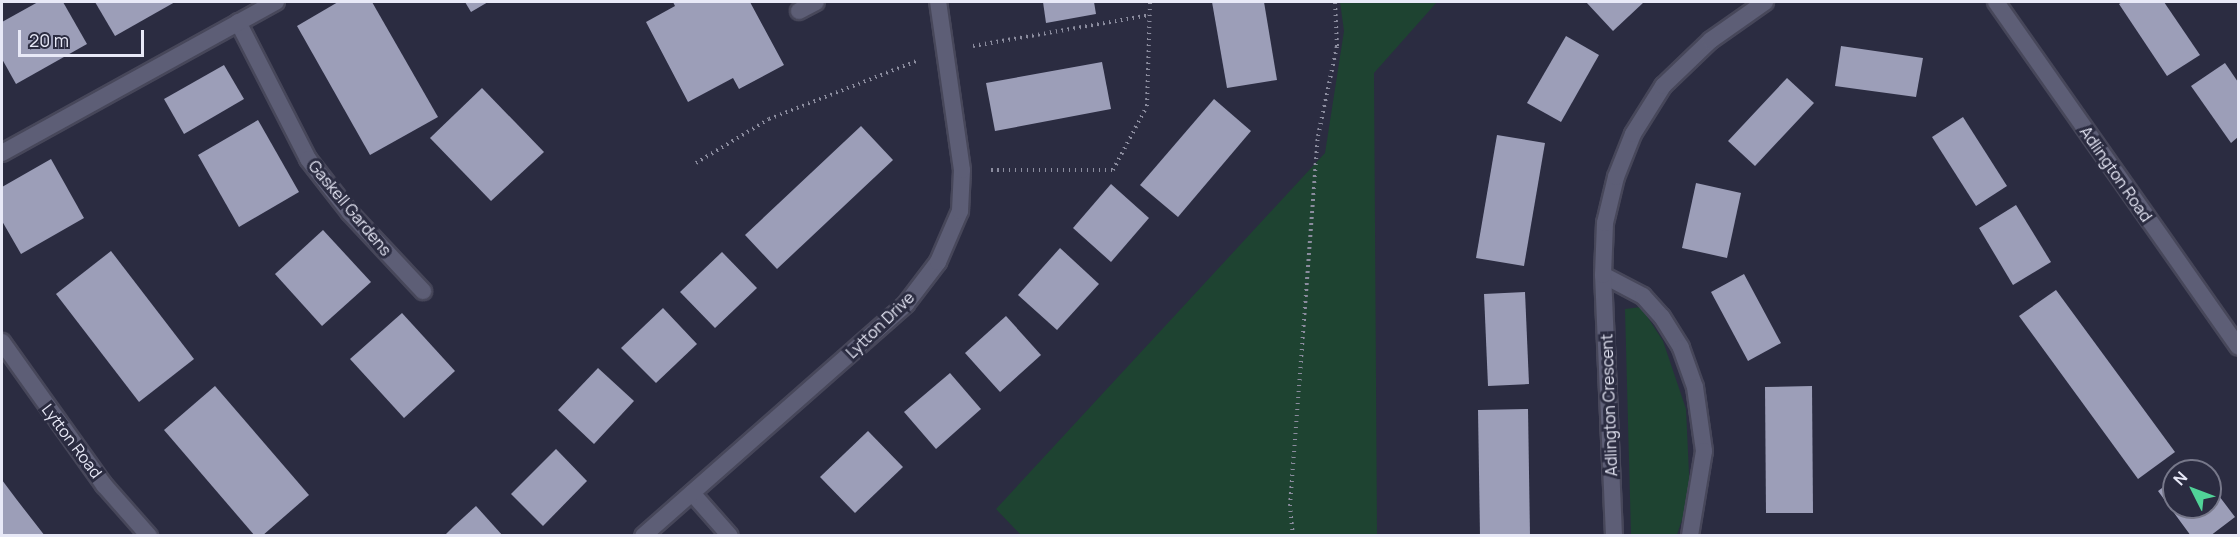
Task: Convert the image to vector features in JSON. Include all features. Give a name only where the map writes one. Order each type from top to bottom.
[{"type":"street","points":[[2,153],[276,2]]},
{"type":"street","points":[[799,11],[816,2]]},
{"type":"street","name":"Lytton Drive","points":[[643,536],[906,304],[938,262],[960,212],[962,170],[947,50],[938,2]]},
{"type":"street","name":"Adlington Crescent","points":[[1614,536],[1603,275],[1605,224],[1616,177],[1633,134],[1663,86],[1711,40],[1765,2]]},
{"type":"street","name":"Adlington Road","points":[[1996,2],[2238,346]]},
{"type":"street","name":"Gaskell Gardens","points":[[238,22],[308,159],[350,213],[423,291]]},
{"type":"street","points":[[1603,275],[1643,296],[1662,317],[1681,348],[1695,387],[1704,451],[1690,536]]},
{"type":"street","name":"Lytton Road","points":[[2,342],[86,461],[149,536]]},
{"type":"street","points":[[692,493],[730,536]]},
{"type":"path","points":[[962,170],[1113,170],[1148,106],[1150,2]]},
{"type":"path","points":[[1293,536],[1290,506],[1318,136],[1337,46],[1335,2]]},
{"type":"path","points":[[696,163],[769,119],[947,50],[1150,15]]},
{"type":"green space","points":[[1340,2],[1437,2],[1374,73],[1377,535],[1021,535],[996,509],[1325,153],[1344,31]]},
{"type":"green space","points":[[1641,307],[1663,341],[1686,409],[1690,495],[1677,535],[1631,535],[1625,309]]},
{"type":"building","points":[[38,2],[63,2],[87,44],[16,84],[2,59],[2,22]]},
{"type":"building","points":[[95,2],[175,2],[115,36]]},
{"type":"building","points":[[338,2],[372,2],[438,117],[370,155],[297,26]]},
{"type":"building","points":[[465,2],[488,2],[471,12]]},
{"type":"building","points":[[673,2],[750,2],[784,65],[739,89],[733,78],[688,102],[646,22],[675,6]]},
{"type":"building","points":[[1043,2],[1094,2],[1096,14],[1046,23]]},
{"type":"building","points":[[1212,2],[1264,2],[1277,80],[1227,88]]},
{"type":"building","points":[[1586,2],[1644,2],[1613,31]]},
{"type":"building","points":[[2122,2],[2164,2],[2200,55],[2167,76],[2119,4]]},
{"type":"building","points":[[1566,36],[1599,55],[1561,122],[1527,103]]},
{"type":"building","points":[[1841,46],[1923,58],[1916,97],[1835,86]]},
{"type":"building","points":[[1102,62],[1111,109],[995,131],[986,83]]},
{"type":"building","points":[[2225,63],[2238,82],[2238,137],[2231,143],[2191,86]]},
{"type":"building","points":[[224,65],[244,99],[184,134],[164,99]]},
{"type":"building","points":[[1787,78],[1814,103],[1755,166],[1728,141]]},
{"type":"building","points":[[482,88],[544,152],[491,201],[430,138]]},
{"type":"building","points":[[1214,99],[1251,131],[1178,217],[1140,185]]},
{"type":"building","points":[[1963,117],[2007,186],[1976,206],[1932,137]]},
{"type":"building","points":[[258,120],[299,192],[239,227],[198,155]]},
{"type":"building","points":[[861,126],[893,160],[777,269],[745,235]]},
{"type":"building","points":[[1497,135],[1545,143],[1524,266],[1476,258]]},
{"type":"building","points":[[51,159],[84,218],[21,254],[2,221],[2,187]]},
{"type":"building","points":[[1696,183],[1741,193],[1727,258],[1682,248]]},
{"type":"building","points":[[1111,184],[1149,218],[1111,262],[1073,228]]},
{"type":"building","points":[[2016,205],[2051,262],[2013,285],[1979,228]]},
{"type":"building","points":[[323,230],[371,282],[322,326],[275,274]]},
{"type":"building","points":[[1060,248],[1099,284],[1057,330],[1018,295]]},
{"type":"building","points":[[111,251],[194,359],[139,402],[56,294]]},
{"type":"building","points":[[722,252],[757,288],[715,328],[680,292]]},
{"type":"building","points":[[1744,274],[1781,343],[1748,361],[1711,292]]},
{"type":"building","points":[[2056,290],[2175,452],[2162,459],[2162,461],[2138,479],[2019,316]]},
{"type":"building","points":[[1525,292],[1529,384],[1488,386],[1484,294]]},
{"type":"building","points":[[663,308],[697,344],[656,383],[621,348]]},
{"type":"building","points":[[402,313],[455,371],[404,418],[350,359]]},
{"type":"building","points":[[1006,316],[1041,355],[1000,392],[965,353]]},
{"type":"building","points":[[598,368],[634,401],[594,444],[558,410]]},
{"type":"building","points":[[950,373],[981,409],[936,449],[904,412]]},
{"type":"building","points":[[215,386],[309,495],[262,536],[255,536],[164,430]]},
{"type":"building","points":[[1812,386],[1813,513],[1766,513],[1765,387]]},
{"type":"building","points":[[1528,409],[1530,536],[1480,536],[1478,410]]},
{"type":"building","points":[[868,431],[903,467],[855,513],[820,477]]},
{"type":"building","points":[[556,449],[587,481],[543,526],[511,494]]},
{"type":"building","points":[[2,480],[17,500],[45,536],[2,536]]},
{"type":"building","points":[[2222,500],[2235,517],[2210,536],[2191,536],[2179,519],[2222,519]]},
{"type":"building","points":[[476,506],[503,536],[444,536],[453,527]]}]
